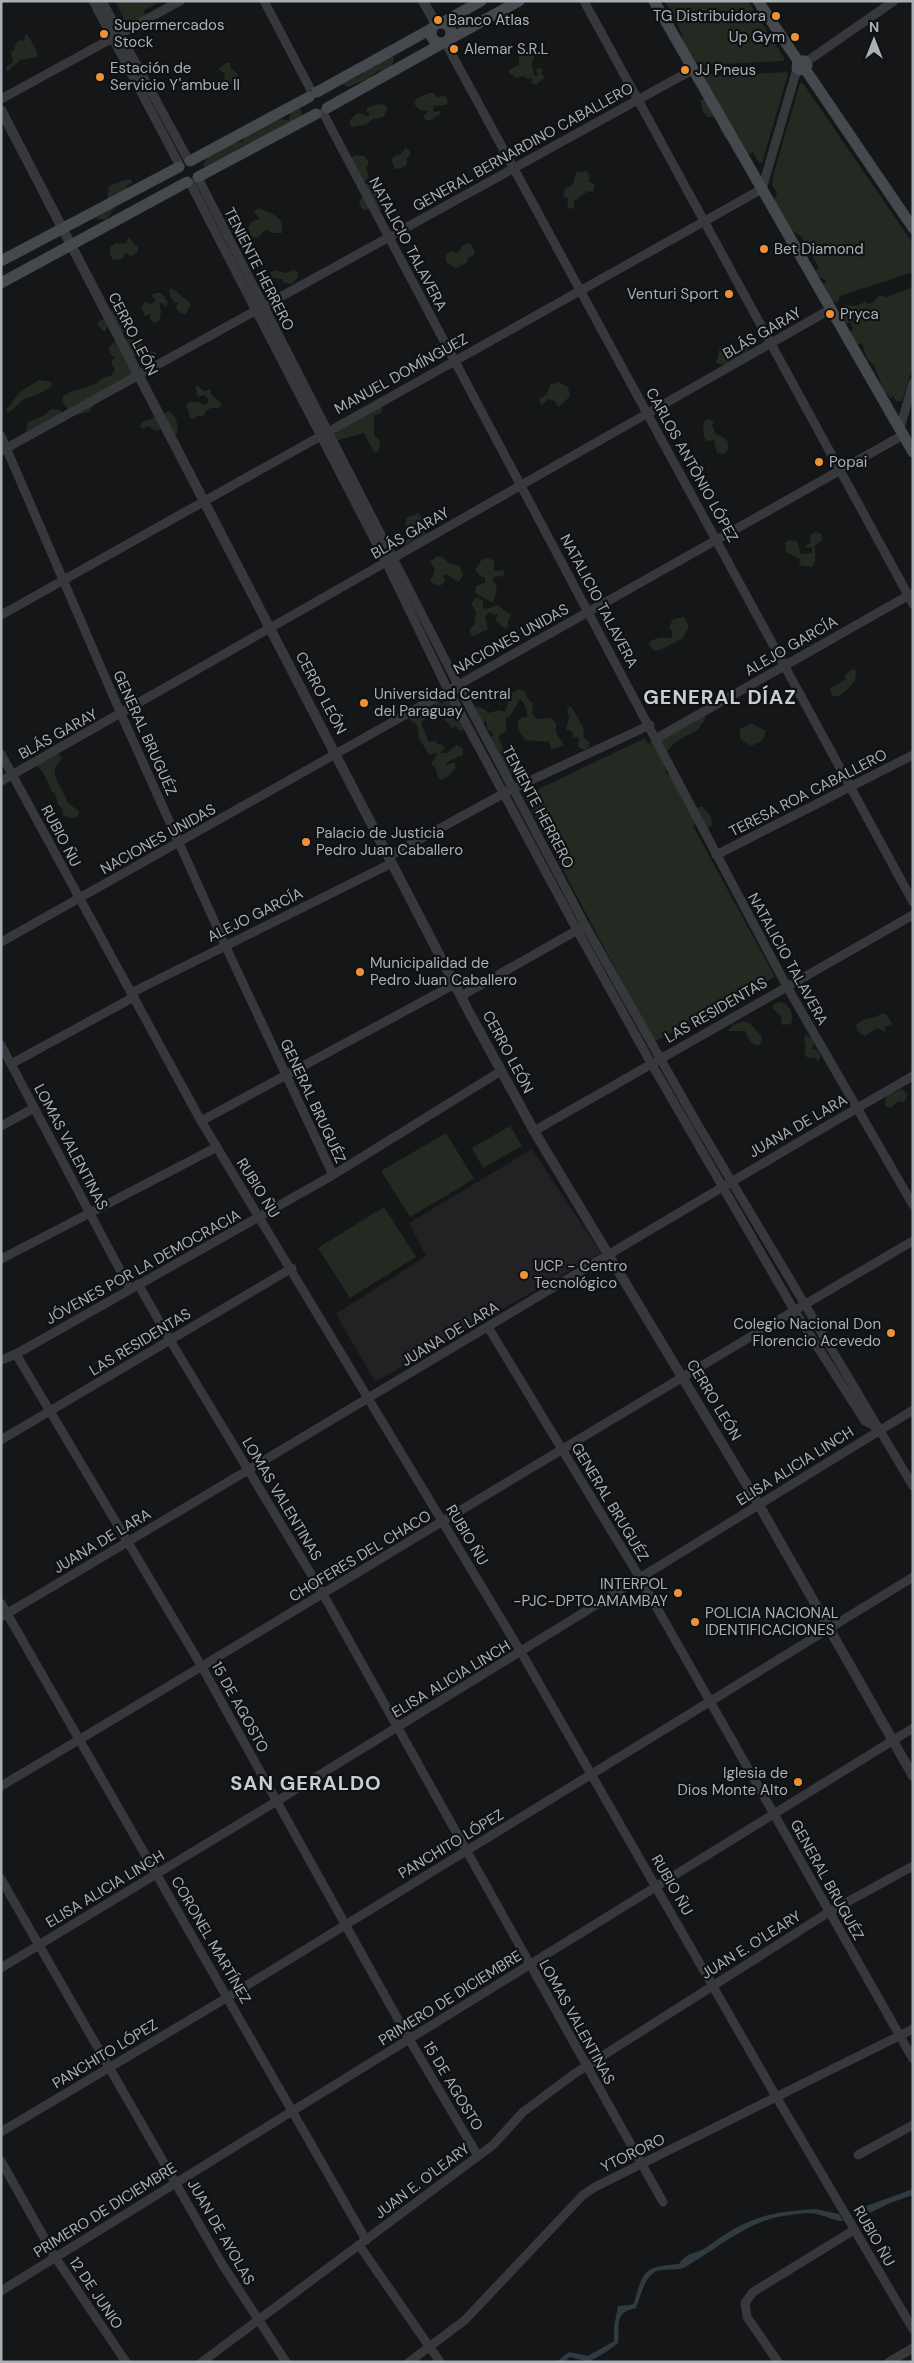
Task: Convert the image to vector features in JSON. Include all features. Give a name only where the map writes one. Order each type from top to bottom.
[{"type":"main road","points":[[1,261],[184,164],[481,1]]},
{"type":"main road","points":[[1,283],[322,112],[519,1]]},
{"type":"main road","points":[[654,1],[913,452]]},
{"type":"main road","points":[[758,1],[913,228]]},
{"type":"main road","points":[[436,25],[432,38],[438,43],[446,42]]},
{"type":"main road","points":[[436,25],[451,30],[446,42]]},
{"type":"main road","points":[[313,94],[308,108],[322,112]]},
{"type":"main road","points":[[313,94],[327,98],[322,112]]},
{"type":"main road","points":[[184,164],[198,167],[193,180]]},
{"type":"main road","points":[[184,164],[179,177],[193,180]]},
{"type":"street","points":[[93,1],[116,36],[184,164]]},
{"type":"street","points":[[102,1],[116,36]]},
{"type":"street","points":[[1,99],[180,1]]},
{"type":"street","points":[[264,1],[313,94]]},
{"type":"street","points":[[423,1],[436,25]]},
{"type":"street","points":[[584,1],[839,470],[911,597]]},
{"type":"street","points":[[762,189],[778,131],[801,65],[894,1]]},
{"type":"street","name":"CARLOS ANTÔNIO LÓPEZ","points":[[446,42],[646,414],[913,902]]},
{"type":"street","name":"GENERAL BERNARDINO CABALLERO","points":[[4,449],[389,238],[638,98],[692,70]]},
{"type":"street","name":"CERRO LEÓN","points":[[1,110],[137,375],[501,1071],[534,1131],[759,1505],[913,1776]]},
{"type":"street","name":"NATALICIO TALAVERA","points":[[322,112],[657,738],[716,855],[786,985],[913,1205]]},
{"type":"street","name":"TENIENTE HERRERO","points":[[193,180],[390,560],[419,620],[448,690],[484,746],[581,928],[655,1061],[727,1183],[770,1246],[881,1429],[913,1486]]},
{"type":"street","name":"MANUEL DOMÍNGUEZ","points":[[1,615],[323,433],[762,189]]},
{"type":"street","name":"BLÁS GARAY","points":[[1,781],[831,309]]},
{"type":"street","points":[[901,431],[913,383]]},
{"type":"street","name":"NACIONES UNIDAS","points":[[1,942],[839,470],[901,431]]},
{"type":"street","name":"GENERAL BRUGUÉZ","points":[[1,436],[4,449],[224,945],[332,1175]]},
{"type":"street","name":"ALEJO GARCÍA","points":[[657,738],[911,597]]},
{"type":"street","name":"TENIENTE HERRERO","points":[[419,620],[458,685],[484,746]]},
{"type":"street","name":"ALEJO GARCÍA","points":[[11,1064],[224,945],[390,860],[508,791],[650,725]]},
{"type":"street","name":"RUBIO ÑU","points":[[1,754],[201,1121],[292,1268],[521,1652],[777,2098],[913,2329]]},
{"type":"street","name":"TERESA ROA CABALLERO","points":[[716,855],[913,755]]},
{"type":"street","name":"LAS RESIDENTAS","points":[[534,1131],[786,985],[913,915]]},
{"type":"street","points":[[461,996],[581,928]]},
{"type":"street","points":[[201,1121],[455,984]]},
{"type":"street","name":"LOMAS VALENTINAS","points":[[1,1045],[130,1289]]},
{"type":"street","name":"JÓVENES POR LA DEMOCRACIA","points":[[1,1360],[16,1354],[332,1175],[501,1071]]},
{"type":"street","name":"JUANA DE LARA","points":[[4,1615],[609,1256],[727,1183],[913,1076]]},
{"type":"street","points":[[1,1126],[34,1108]]},
{"type":"street","points":[[1,1259],[217,1147]]},
{"type":"street","name":"TENIENTE HERRERO","points":[[727,1183],[760,1251],[794,1310],[865,1421],[881,1429]]},
{"type":"street","name":"CHOFERES DEL CHACO","points":[[1,1786],[323,1594],[561,1448],[913,1241]]},
{"type":"street","points":[[760,1251],[770,1246]]},
{"type":"street","name":"LAS RESIDENTAS","points":[[1,1440],[292,1268]]},
{"type":"street","name":"LOMAS VALENTINAS","points":[[138,1284],[323,1594],[663,2202]]},
{"type":"street","name":"GENERAL BRUGUÉZ","points":[[488,1328],[640,1578],[711,1700],[913,2059]]},
{"type":"street","name":"15 DE AGOSTO","points":[[16,1354],[202,1667],[409,2039],[478,2156]]},
{"type":"street","points":[[837,1378],[846,1372]]},
{"type":"street","name":"ELISA ALICIA LINCH","points":[[1,1968],[397,1728],[913,1410]]},
{"type":"street","name":"PANCHITO LÓPEZ","points":[[1,2132],[228,1997],[913,1578]]},
{"type":"street","name":"CORONEL MARTÍNEZ","points":[[1,1603],[4,1615],[81,1739],[228,1997],[362,2242],[440,2362]]},
{"type":"street","name":"PRIMERO DE DICIEMBRE","points":[[1,2291],[913,1728]]},
{"type":"street","name":"JUAN E. O'LEARY","points":[[202,2362],[493,2145],[523,2112],[586,2066],[829,1912],[913,1866]]},
{"type":"street","name":"JUAN DE AYOLAS","points":[[1,1879],[177,2182],[222,2264],[286,2362]]},
{"type":"street","name":"YTORORO","points":[[409,2362],[465,2320],[583,2195],[913,2029]]},
{"type":"street","points":[[858,2155],[913,2124]]},
{"type":"street","name":"12 DE JUNIO","points":[[1,2161],[55,2257],[126,2362]]},
{"type":"street","points":[[778,2362],[747,2317],[745,2303],[753,2292],[854,2230]]},
{"type":"street","points":[[889,2362],[913,2348]]},
{"type":"shaded area","points":[[115,1],[162,1],[143,11],[146,16],[130,23],[125,21]]},
{"type":"shaded area","points":[[665,1],[748,1],[784,58],[784,61],[700,65],[698,62],[690,66],[680,38],[683,36]]},
{"type":"shaded area","points":[[25,35],[28,35],[37,52],[37,57],[20,60],[7,72],[6,67],[13,62],[11,52],[19,40],[24,41]]},
{"type":"shaded area","points":[[530,46],[535,53],[532,64],[534,75],[539,76],[536,70],[539,68],[543,69],[541,74],[545,77],[536,85],[531,83],[532,78],[528,79],[524,76],[516,78],[509,73],[509,70],[519,65],[519,50]]},
{"type":"shaded area","points":[[392,55],[394,59],[392,65],[383,72],[378,71],[369,78],[348,87],[342,84],[363,74],[365,70],[373,65],[376,67],[378,63]]},
{"type":"shaded area","points":[[226,63],[230,63],[231,69],[238,74],[239,81],[234,85],[224,82],[225,74],[218,69]]},
{"type":"shaded area","points":[[708,66],[710,73],[714,76],[786,72],[788,74],[762,163],[759,163],[753,152],[747,155],[725,138],[720,130],[721,124],[714,117],[708,117],[703,112],[700,100],[706,98],[699,87],[693,82],[699,72]]},
{"type":"shaded area","points":[[800,83],[803,83],[913,244],[913,272],[840,296],[837,303],[831,302],[822,284],[826,283],[825,279],[818,277],[814,272],[819,268],[801,236],[790,231],[774,201],[777,193],[772,185],[773,176]]},
{"type":"shaded area","points":[[429,93],[434,93],[436,97],[445,96],[448,102],[446,105],[434,106],[433,112],[441,111],[440,114],[431,120],[426,120],[423,116],[429,111],[420,110],[414,104],[416,99]]},
{"type":"shaded area","points":[[377,104],[386,105],[387,110],[383,117],[373,119],[365,125],[352,127],[350,125],[350,120],[358,113],[369,116],[370,114],[366,111],[367,108]]},
{"type":"shaded area","points":[[299,107],[303,115],[248,146],[244,145],[217,162],[213,162],[206,167],[203,165],[215,152],[226,146],[243,141],[244,135],[276,119],[289,120],[291,110]]},
{"type":"shaded area","points":[[406,147],[411,153],[407,159],[407,165],[395,169],[391,160],[394,156],[401,154]]},
{"type":"shaded area","points":[[355,155],[364,156],[369,162],[366,168],[369,177],[365,182],[351,158]]},
{"type":"shaded area","points":[[587,171],[590,177],[589,182],[595,184],[593,192],[588,191],[574,201],[574,209],[568,208],[567,203],[569,199],[563,195],[565,189],[573,184],[576,172]]},
{"type":"shaded area","points":[[128,179],[132,180],[132,183],[126,186],[128,189],[106,220],[93,218],[92,209],[97,204],[107,201],[109,186]]},
{"type":"shaded area","points":[[368,183],[375,185],[382,199],[380,203],[381,209],[369,208],[365,210],[361,208],[359,202],[362,197],[359,189]]},
{"type":"shaded area","points":[[259,208],[279,219],[283,227],[282,233],[272,233],[266,229],[258,238],[252,237],[248,227],[251,222],[260,219],[254,211]]},
{"type":"shaded area","points":[[129,237],[138,246],[138,252],[131,256],[125,253],[123,259],[113,260],[110,255],[110,247],[116,243],[125,244]]},
{"type":"shaded area","points":[[468,243],[471,244],[475,251],[473,256],[468,258],[467,263],[456,268],[446,262],[446,254],[452,251],[458,253],[462,246]]},
{"type":"shaded area","points":[[275,270],[285,273],[294,270],[298,273],[297,278],[292,284],[284,283],[282,279],[270,278],[270,273]]},
{"type":"shaded area","points":[[913,287],[913,367],[902,401],[896,401],[893,396],[891,399],[883,389],[874,365],[867,358],[862,344],[853,344],[850,333],[853,328],[850,322],[846,324],[836,311],[846,305],[856,306],[865,302],[869,304],[874,302],[879,295],[886,297]]},
{"type":"shaded area","points":[[172,288],[191,304],[185,315],[176,308],[178,302],[174,303],[170,296],[169,290]]},
{"type":"shaded area","points":[[161,293],[168,302],[166,307],[159,303],[161,311],[160,320],[155,323],[150,319],[150,314],[144,316],[144,312],[141,309],[144,302],[151,304],[156,301],[151,295]]},
{"type":"shaded area","points":[[120,307],[124,308],[121,313],[122,317],[126,315],[124,312],[126,309],[130,316],[123,333],[108,325],[105,331],[102,330],[97,324],[99,321],[107,319],[111,311]]},
{"type":"shaded area","points":[[128,339],[141,342],[147,350],[157,353],[153,358],[141,361],[136,356],[133,357],[133,372],[130,377],[96,401],[89,412],[73,415],[62,402],[63,396],[94,384],[104,377],[111,376],[115,370],[111,362],[115,357],[110,354],[109,348],[113,343]]},
{"type":"shaded area","points":[[745,339],[751,339],[752,347],[747,351],[743,359],[723,365],[716,363],[720,348],[727,348],[732,353],[742,349]]},
{"type":"shaded area","points":[[39,380],[51,382],[52,385],[43,392],[23,400],[7,412],[7,409],[20,392]]},
{"type":"shaded area","points":[[558,382],[568,387],[570,396],[560,406],[557,406],[555,401],[548,399],[543,405],[540,404],[539,399],[547,394],[550,385]]},
{"type":"shaded area","points":[[198,386],[204,391],[210,389],[212,395],[222,404],[219,408],[210,409],[203,416],[197,416],[193,419],[189,417],[189,411],[186,407],[188,402],[198,402],[205,405],[208,403],[208,399],[204,395],[198,397],[196,394],[195,387]]},
{"type":"shaded area","points":[[381,405],[383,408],[381,413],[374,416],[374,436],[380,440],[379,451],[374,452],[364,433],[335,441],[333,436],[359,410]]},
{"type":"shaded area","points":[[51,409],[61,410],[61,414],[29,433],[26,431],[28,422],[43,416]]},
{"type":"shaded area","points":[[170,411],[177,422],[178,429],[176,435],[161,426],[161,429],[156,431],[149,426],[143,429],[140,427],[142,422]]},
{"type":"shaded area","points":[[707,419],[714,421],[712,425],[716,434],[728,442],[727,452],[724,454],[717,453],[714,440],[707,441],[704,437],[703,424]]},
{"type":"shaded area","points":[[418,513],[429,526],[429,531],[424,529],[426,536],[405,546],[404,542],[411,537],[403,530],[406,526],[406,518]]},
{"type":"shaded area","points":[[816,532],[822,534],[822,540],[815,546],[814,565],[812,567],[799,565],[800,559],[786,552],[785,542],[797,541],[801,554],[812,553],[812,547],[806,548],[806,546],[811,542],[810,535]]},
{"type":"shaded area","points":[[441,556],[450,564],[459,565],[463,575],[459,582],[446,574],[443,576],[445,581],[440,586],[430,582],[435,570],[430,562],[436,557]]},
{"type":"shaded area","points":[[488,558],[494,561],[494,571],[505,570],[503,576],[494,577],[493,579],[497,588],[493,603],[475,593],[476,586],[485,583],[485,577],[482,577],[475,570],[482,559]]},
{"type":"shaded area","points":[[477,597],[483,601],[483,608],[486,609],[498,605],[509,613],[511,615],[508,627],[505,629],[496,621],[497,614],[494,615],[489,612],[485,617],[488,629],[474,636],[471,635],[469,629],[474,625],[476,612],[471,604]]},
{"type":"shaded area","points":[[684,617],[689,627],[682,639],[656,651],[651,648],[649,643],[654,640],[672,638],[672,631],[669,627],[673,619]]},
{"type":"shaded area","points":[[852,669],[855,670],[856,674],[852,684],[839,696],[832,696],[830,688],[846,679],[845,675]]},
{"type":"shaded area","points":[[520,689],[525,692],[533,704],[532,713],[537,719],[551,718],[556,723],[556,733],[564,745],[551,750],[549,742],[526,740],[518,727],[520,718],[527,717],[527,710],[520,699],[510,716],[506,717],[506,731],[498,736],[503,749],[509,753],[508,757],[516,767],[510,779],[490,738],[494,735],[487,729],[486,720],[483,725],[474,724],[471,720],[471,715],[475,706],[489,713],[499,710],[505,712],[508,703],[506,695]]},
{"type":"shaded area","points":[[447,696],[458,711],[458,717],[464,720],[465,725],[462,731],[454,726],[453,729],[442,717],[448,713],[446,710],[439,716],[423,720],[421,723],[429,742],[436,741],[437,744],[443,745],[445,748],[440,753],[446,753],[457,745],[463,748],[463,755],[447,762],[446,765],[454,762],[456,768],[441,780],[438,778],[436,769],[431,764],[438,753],[429,755],[419,738],[417,725],[408,716],[419,712],[420,714],[422,713],[423,706],[437,701],[442,704]]},
{"type":"shaded area","points":[[571,706],[583,727],[584,738],[589,742],[589,747],[585,750],[578,747],[579,737],[573,738],[572,732],[566,729],[569,718],[567,709]]},
{"type":"shaded area","points":[[706,715],[705,721],[700,725],[700,728],[678,740],[668,751],[665,751],[664,765],[667,774],[673,776],[696,808],[702,806],[711,816],[712,826],[703,829],[696,822],[693,826],[775,977],[654,1042],[524,796],[645,738],[648,744]]},
{"type":"shaded area","points":[[751,723],[766,731],[763,740],[751,746],[740,739],[740,729]]},
{"type":"shaded area","points":[[58,753],[62,759],[56,768],[55,777],[68,803],[79,811],[78,817],[69,818],[63,815],[63,809],[58,805],[55,793],[52,792],[43,772],[36,765]]},
{"type":"shaded area","points":[[779,1002],[786,1004],[792,1013],[791,1024],[782,1025],[781,1016],[772,1008],[774,1004]]},
{"type":"shaded area","points":[[886,1014],[892,1024],[885,1027],[886,1032],[877,1028],[864,1036],[857,1031],[856,1025],[860,1022]]},
{"type":"shaded area","points":[[743,1021],[750,1023],[762,1037],[761,1043],[758,1046],[751,1043],[745,1031],[728,1031],[733,1025]]},
{"type":"shaded area","points":[[806,1035],[815,1041],[812,1049],[817,1050],[821,1057],[818,1062],[815,1057],[808,1058],[804,1054],[806,1048],[804,1038]]},
{"type":"shaded area","points":[[902,1089],[908,1094],[904,1103],[898,1101],[891,1108],[885,1106],[886,1096]]},
{"type":"shaded area","points":[[510,1126],[522,1146],[483,1168],[472,1148]]},
{"type":"shaded area","points":[[446,1133],[474,1179],[410,1217],[381,1171]]},
{"type":"shaded area","points":[[532,1149],[601,1253],[375,1382],[336,1314],[426,1256],[409,1223]]},
{"type":"shaded area","points":[[384,1207],[416,1257],[350,1298],[318,1248]]},
{"type":"shaded area","points":[[913,2189],[913,2195],[858,2217],[855,2210]]},
{"type":"shaded area","points":[[815,2209],[839,2214],[843,2221],[809,2213],[769,2219],[744,2230],[681,2269],[658,2271],[650,2276],[645,2283],[636,2308],[626,2311],[620,2318],[618,2343],[588,2362],[570,2357],[564,2362],[556,2362],[569,2352],[588,2356],[614,2341],[614,2327],[618,2306],[634,2303],[640,2283],[652,2268],[679,2264],[689,2255],[703,2249],[734,2229],[758,2218],[783,2212]]},
{"type":"place","name":"TG Distribuidora","points":[[776,16]]},
{"type":"place","name":"Banco Atlas","points":[[438,20]]},
{"type":"place","name":"Supermercados Stock","points":[[104,34]]},
{"type":"place","name":"Up Gym","points":[[795,37]]},
{"type":"place","name":"Alemar S.R.L","points":[[454,49]]},
{"type":"place","name":"JJ Pneus","points":[[685,70]]},
{"type":"place","name":"Estación de Servicio Y'ambue II","points":[[100,77]]},
{"type":"place","name":"Bet Diamond","points":[[764,249]]},
{"type":"place","name":"Venturi Sport","points":[[729,294]]},
{"type":"place","name":"Pryca","points":[[830,314]]},
{"type":"place","name":"Popai","points":[[819,462]]},
{"type":"place","name":"Universidad Central del Paraguay","points":[[364,703]]},
{"type":"place","name":"Palacio de Justicia Pedro Juan Caballero","points":[[306,842]]},
{"type":"place","name":"Municipalidad de Pedro Juan Caballero","points":[[360,972]]},
{"type":"place","name":"UCP - Centro Tecnológico","points":[[524,1275]]},
{"type":"place","name":"Colegio Nacional Don Florencio Acevedo","points":[[891,1333]]},
{"type":"place","name":"INTERPOL -PJC-DPTO.AMAMBAY","points":[[678,1593]]},
{"type":"place","name":"POLICIA NACIONAL IDENTIFICACIONES","points":[[695,1622]]},
{"type":"place","name":"Iglesia de Dios Monte Alto","points":[[798,1782]]},
{"type":"district","name":"GENERAL DÍAZ","points":[[720,697]]},
{"type":"district","name":"SAN GERALDO","points":[[306,1783]]}]
